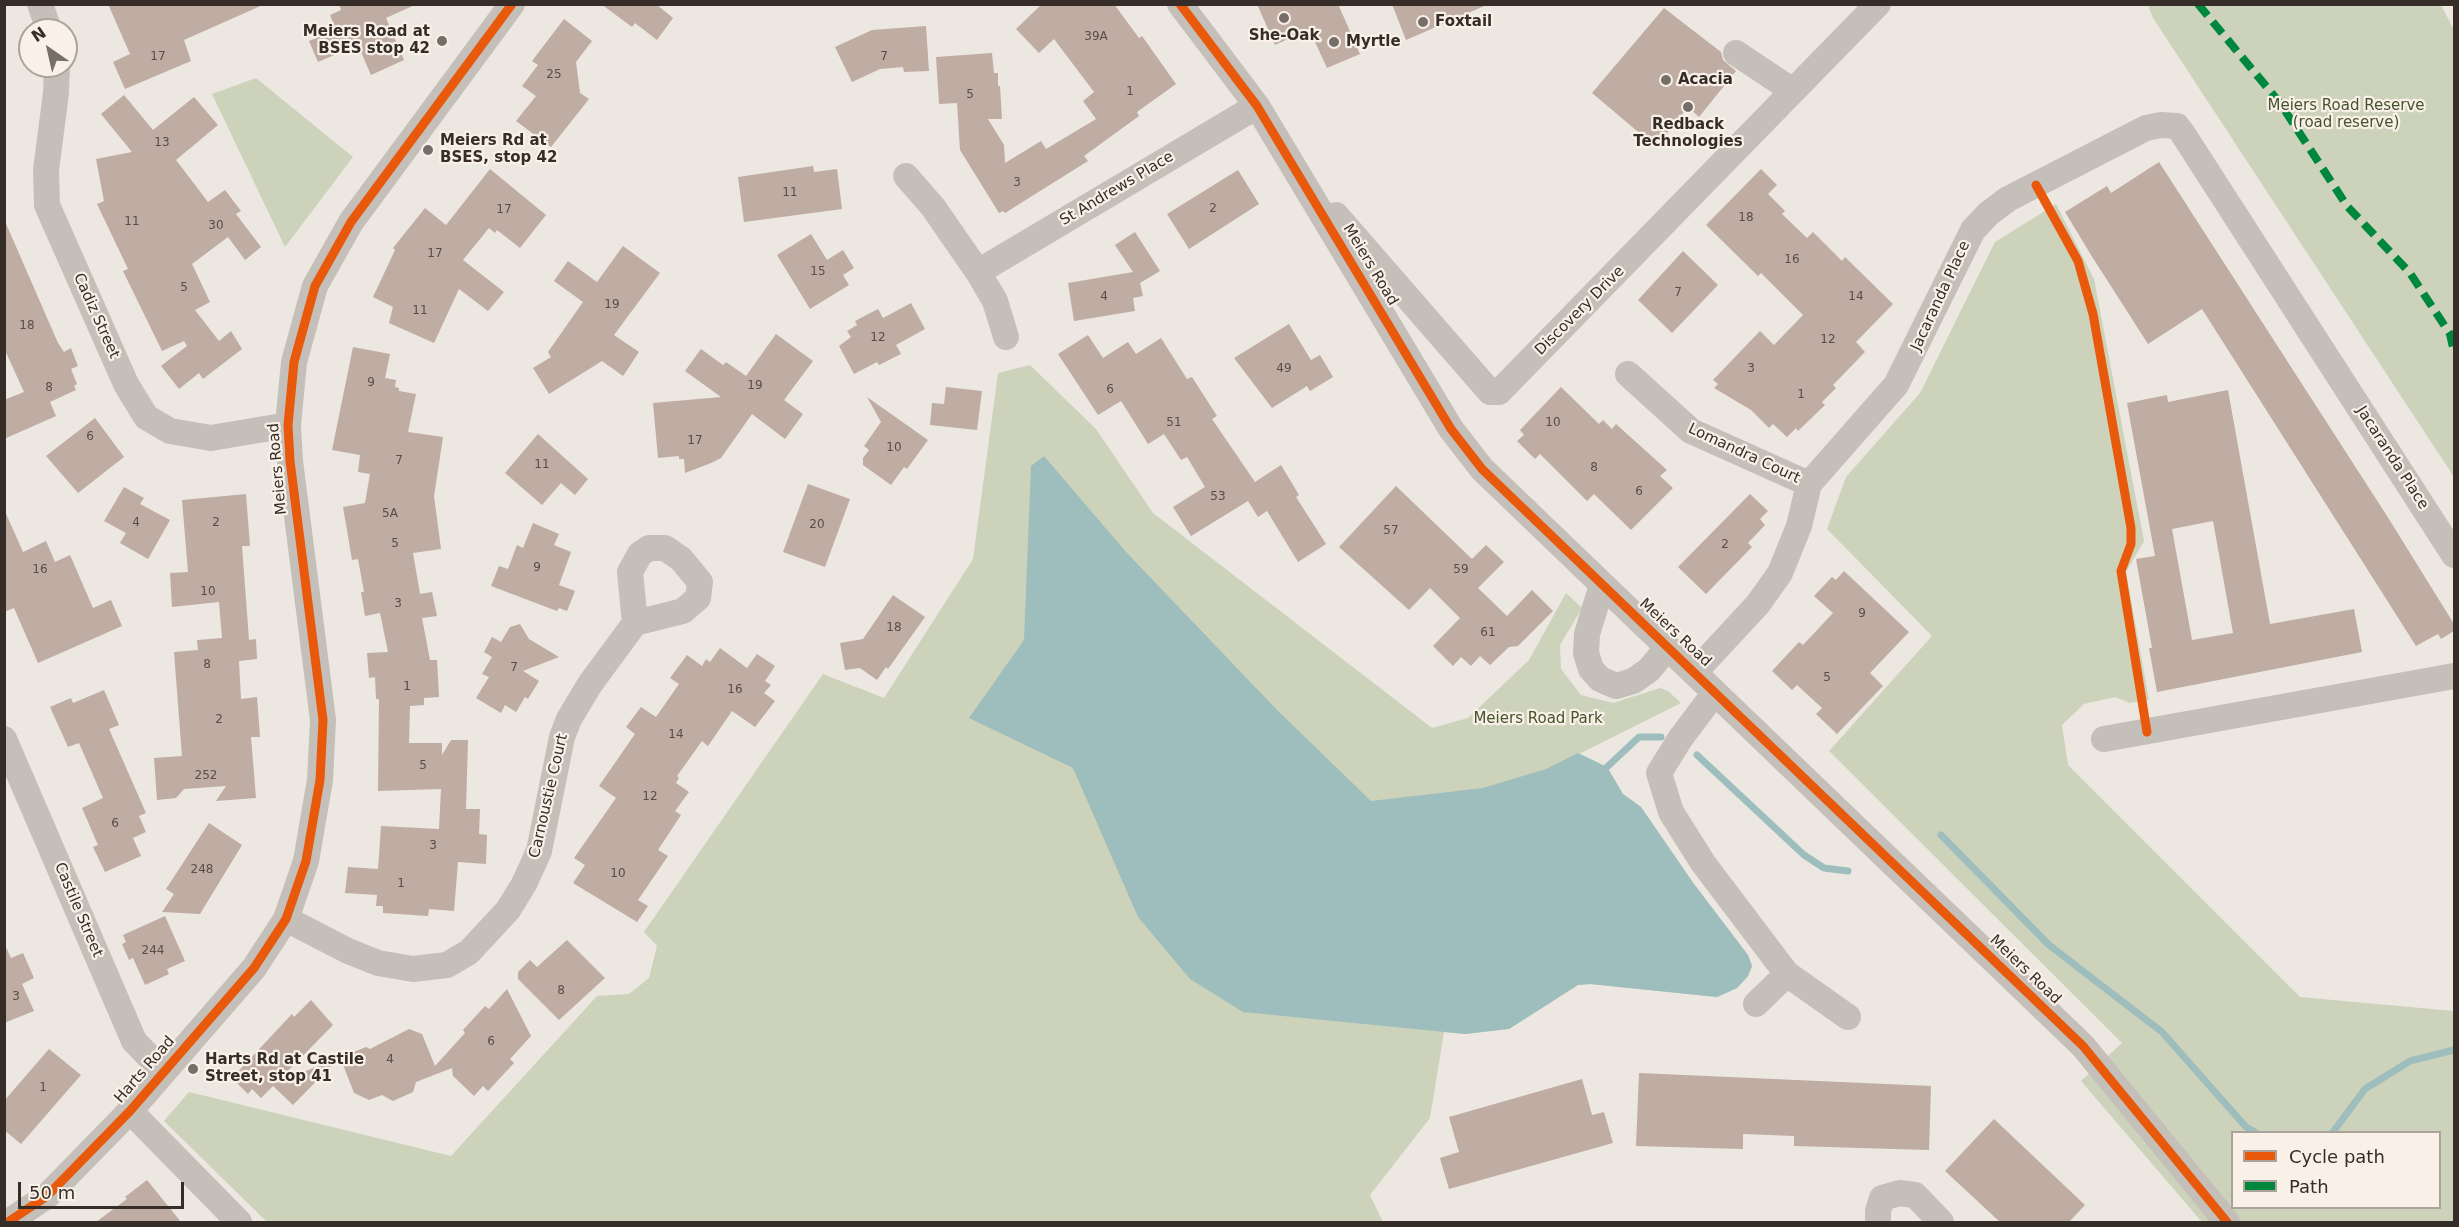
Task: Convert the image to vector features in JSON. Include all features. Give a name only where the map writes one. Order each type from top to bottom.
[{"type":"street","name":"Meiers Road","points":[[286,919],[306,861],[320,780],[323,720],[290,461],[288,425],[294,362],[315,286],[351,222],[512,4]]},
{"type":"street","name":"Meiers Road","points":[[1180,4],[1257,106],[1451,429],[1489,476],[2083,1046],[2227,1222]]},
{"type":"street","name":"Discovery Drive","points":[[1291,162],[1490,392],[1499,392],[1878,4]]},
{"type":"street","points":[[1736,53],[1793,91]]},
{"type":"street","name":"Cadiz Street","points":[[57,78],[46,170],[47,205],[126,384],[146,417],[170,431],[212,438],[288,425]]},
{"type":"street","name":"St Andrews Place","points":[[978,272],[1257,106]]},
{"type":"street","name":"Jacaranda Place","points":[[1695,672],[1758,604],[1780,573],[1799,525],[1809,484],[1896,385],[1915,350],[1965,242],[1988,213],[2008,199],[2146,128],[2176,126],[2454,555]]},
{"type":"street","points":[[906,176],[933,207],[978,272],[995,301],[1006,337]]},
{"type":"street","name":"Lomandra Court","points":[[1628,374],[1682,425],[1809,484]]},
{"type":"street","points":[[1602,585],[1587,634],[1586,653],[1591,669],[1600,679],[1616,686],[1633,681],[1649,670],[1667,648]]},
{"type":"street","name":"Carnoustie Court","points":[[286,919],[348,951],[390,965],[413,969],[447,965],[469,952],[508,910],[524,884],[539,851],[562,737],[569,719],[600,668],[635,623]]},
{"type":"street","points":[[2104,739],[2454,676]]},
{"type":"street","points":[[1707,703],[1680,739],[1659,773],[1671,812],[1703,862],[1787,974],[1848,1017]]},
{"type":"street","name":"Castile Street","points":[[4,739],[134,1041],[164,1072]]},
{"type":"street","name":"Harts Road","points":[[8,1222],[47,1196],[130,1111],[254,968],[286,919]]},
{"type":"street","points":[[1756,1004],[1787,974]]},
{"type":"street","points":[[130,1111],[239,1222]]},
{"type":"street","points":[[1878,1222],[1878,1211],[1882,1198],[1899,1193],[1915,1195],[1941,1222]]},
{"type":"green space","name":"Meiers Road Reserve (road reserve)","points":[[2148,5],[2441,5],[2454,30],[2454,477],[2153,18]]},
{"type":"green space","points":[[256,78],[353,157],[285,247],[212,94]]},
{"type":"green space","points":[[2056,204],[2094,279],[2144,541],[2126,572],[2149,700],[2130,703],[2115,697],[2084,704],[2062,725],[2068,765],[2300,997],[2454,1011],[2454,1222],[2202,1222],[2081,1081],[2122,1043],[1829,751],[1932,636],[1827,529],[1846,477],[1920,393],[1995,242]]},
{"type":"green space","name":"Meiers Road Park","points":[[1030,365],[1096,429],[1153,513],[1432,728],[1468,718],[1529,660],[1566,593],[1582,608],[1560,645],[1561,669],[1581,695],[1613,703],[1660,688],[1668,691],[1681,703],[1579,754],[1607,767],[1623,794],[1641,807],[1694,884],[1748,955],[1752,966],[1748,976],[1737,988],[1717,997],[1590,984],[1578,985],[1509,1029],[1465,1034],[1444,1032],[1430,1118],[1370,1195],[1383,1222],[267,1222],[164,1121],[189,1092],[451,1156],[597,996],[629,994],[649,978],[657,946],[644,932],[823,674],[884,698],[973,559],[998,373]]},
{"type":"water","points":[[1044,456],[1126,552],[1277,710],[1371,801],[1483,788],[1546,769],[1578,753],[1607,767],[1623,794],[1641,807],[1694,884],[1748,955],[1752,966],[1748,976],[1737,988],[1717,997],[1590,984],[1578,985],[1509,1029],[1465,1034],[1243,1012],[1190,979],[1138,917],[1073,768],[969,718],[1024,640],[1031,466]]},
{"type":"building","points":[[108,4],[265,4],[184,40],[191,61],[125,89],[113,62],[130,54]]},
{"type":"building","points":[[339,4],[417,4],[386,18],[404,60],[371,75],[358,45],[318,62],[309,41],[336,30],[330,15],[341,10]]},
{"type":"building","points":[[601,4],[656,4],[673,18],[657,40],[635,23],[632,27]]},
{"type":"building","points":[[1042,4],[1114,4],[1139,38],[1142,36],[1176,84],[1137,112],[1139,116],[1084,156],[1088,161],[1005,213],[1003,211],[999,213],[960,150],[957,103],[939,104],[936,57],[992,53],[994,73],[998,73],[998,86],[1000,86],[1002,119],[988,119],[1004,145],[1005,163],[1041,141],[1046,149],[1096,119],[1083,101],[1094,92],[1054,39],[1039,53],[1016,29]]},
{"type":"building","name":"Myrtle","points":[[1257,4],[1338,4],[1360,54],[1327,68],[1309,29],[1275,45]]},
{"type":"building","name":"Foxtail","points":[[1392,4],[1489,4],[1406,40]]},
{"type":"building","name":"Acacia","points":[[1664,8],[1721,52],[1723,60],[1736,71],[1699,117],[1688,107],[1656,147],[1592,93]]},
{"type":"building","points":[[564,19],[592,41],[576,62],[580,93],[589,99],[551,147],[516,121],[536,96],[522,86],[538,65],[532,61]]},
{"type":"building","points":[[926,26],[929,71],[904,72],[903,67],[880,69],[852,82],[835,47],[872,30]]},
{"type":"building","points":[[124,95],[153,130],[194,97],[218,125],[176,160],[208,202],[225,190],[241,211],[236,214],[261,247],[245,260],[228,237],[192,264],[210,302],[195,310],[219,341],[231,331],[242,349],[203,379],[199,373],[179,389],[161,366],[187,346],[184,341],[162,351],[123,271],[128,269],[97,204],[104,201],[96,159],[132,152],[101,114]]},
{"type":"building","points":[[2159,162],[2454,624],[2454,631],[2441,639],[2438,634],[2416,646],[2202,309],[2148,344],[2065,212],[2107,186],[2111,193]]},
{"type":"building","points":[[813,166],[814,172],[837,169],[842,209],[744,222],[738,177]]},
{"type":"building","points":[[490,169],[546,215],[520,248],[497,230],[495,233],[489,228],[463,260],[504,292],[488,311],[459,289],[434,343],[389,323],[393,307],[373,297],[395,250],[393,248],[425,208],[446,225]]},
{"type":"building","points":[[1761,169],[1777,185],[1768,194],[1785,211],[1782,214],[1807,238],[1813,232],[1842,261],[1845,257],[1893,304],[1856,342],[1865,352],[1833,385],[1836,388],[1822,402],[1825,405],[1798,431],[1796,428],[1787,437],[1773,424],[1769,428],[1751,410],[1714,388],[1718,384],[1713,380],[1760,331],[1774,345],[1803,315],[1761,273],[1758,276],[1706,225]]},
{"type":"building","points":[[1238,170],[1259,204],[1189,249],[1167,214]]},
{"type":"building","points":[[4,219],[58,343],[64,352],[71,348],[78,366],[71,369],[77,384],[74,386],[76,390],[50,402],[56,416],[4,439],[4,400],[24,392],[4,348]]},
{"type":"building","points":[[1135,232],[1160,271],[1140,283],[1143,296],[1133,298],[1135,311],[1074,321],[1068,283],[1133,272],[1115,245]]},
{"type":"building","points":[[811,234],[827,260],[843,250],[854,268],[843,275],[849,285],[810,309],[777,255]]},
{"type":"building","points":[[623,246],[660,273],[614,335],[639,352],[623,376],[602,361],[549,394],[533,368],[551,357],[548,352],[583,302],[554,281],[568,261],[597,282]]},
{"type":"building","points":[[1683,251],[1718,285],[1672,333],[1638,300]]},
{"type":"building","points":[[911,303],[925,329],[896,345],[901,354],[879,365],[877,362],[854,374],[839,346],[851,337],[847,331],[857,325],[855,321],[878,309],[883,318]]},
{"type":"building","points":[[1289,324],[1311,360],[1320,355],[1333,377],[1310,391],[1307,386],[1272,408],[1234,358]]},
{"type":"building","points":[[776,334],[813,361],[784,400],[803,414],[785,439],[752,414],[721,458],[711,463],[685,473],[684,459],[679,459],[679,456],[658,458],[653,403],[721,397],[685,371],[701,349],[723,365],[726,362],[746,376]]},
{"type":"building","points":[[1088,335],[1103,358],[1128,342],[1136,354],[1161,338],[1187,379],[1192,377],[1217,416],[1212,419],[1255,482],[1281,465],[1299,495],[1296,497],[1326,544],[1298,562],[1267,511],[1258,517],[1248,501],[1191,536],[1173,507],[1205,487],[1187,457],[1181,460],[1164,434],[1148,444],[1121,401],[1098,415],[1058,354]]},
{"type":"building","points":[[353,347],[390,354],[385,378],[396,380],[395,387],[399,388],[399,391],[416,394],[408,432],[443,437],[434,496],[441,549],[413,553],[420,594],[432,592],[437,616],[422,618],[430,660],[437,660],[439,697],[424,698],[424,705],[410,706],[409,743],[442,743],[442,755],[451,740],[468,740],[466,809],[480,809],[479,834],[487,835],[486,864],[458,862],[454,911],[429,909],[428,916],[383,913],[383,906],[376,906],[377,895],[345,893],[348,867],[378,869],[381,826],[439,829],[441,789],[378,791],[379,699],[376,699],[375,677],[369,678],[367,653],[388,652],[380,613],[365,616],[361,592],[364,592],[358,559],[352,560],[343,507],[365,503],[370,474],[358,472],[360,455],[332,450]]},
{"type":"building","points":[[946,387],[982,391],[977,430],[930,425],[932,403],[944,404]]},
{"type":"building","points":[[1561,387],[1599,424],[1603,420],[1612,429],[1616,424],[1667,470],[1660,476],[1673,488],[1631,530],[1594,494],[1587,501],[1540,454],[1535,459],[1517,441],[1524,435],[1520,430]]},
{"type":"building","points":[[2228,390],[2270,624],[2354,609],[2362,652],[2157,692],[2149,648],[2152,648],[2136,559],[2155,556],[2127,403],[2167,395],[2168,402]],"holes":[[[2213,521],[2233,633],[2192,640],[2172,529]]]},
{"type":"building","points":[[867,397],[928,440],[907,469],[904,467],[891,485],[863,465],[863,458],[869,450],[864,446],[881,422]]},
{"type":"building","points":[[95,418],[124,457],[78,493],[46,456]]},
{"type":"building","points":[[538,434],[588,479],[575,495],[561,483],[542,505],[505,473]]},
{"type":"building","points":[[808,484],[850,499],[825,567],[783,552]]},
{"type":"building","points":[[1396,486],[1472,559],[1486,545],[1504,562],[1478,588],[1507,616],[1532,590],[1553,611],[1518,646],[1509,647],[1490,665],[1480,656],[1471,666],[1461,657],[1453,666],[1433,646],[1460,618],[1430,588],[1409,610],[1339,547]]},
{"type":"building","points":[[124,487],[144,498],[140,504],[170,520],[148,559],[120,543],[126,533],[104,521]]},
{"type":"building","points":[[246,494],[250,546],[242,546],[249,640],[256,639],[257,659],[239,661],[241,699],[257,697],[260,737],[251,737],[256,798],[216,801],[226,786],[184,789],[176,798],[157,800],[154,758],[182,756],[174,652],[198,650],[197,640],[222,638],[219,602],[172,607],[170,573],[188,572],[182,500]]},
{"type":"building","points":[[1750,494],[1768,511],[1760,519],[1765,525],[1748,543],[1752,547],[1706,594],[1678,567]]},
{"type":"building","points":[[4,509],[23,552],[46,541],[55,562],[70,555],[93,608],[111,600],[122,626],[38,663],[14,608],[4,612]]},
{"type":"building","points":[[533,523],[559,534],[554,545],[571,552],[559,585],[575,591],[567,611],[559,608],[557,611],[491,586],[499,566],[508,569],[517,545],[523,548]]},
{"type":"building","points":[[1844,571],[1909,632],[1870,673],[1883,686],[1837,734],[1816,714],[1822,708],[1797,685],[1792,690],[1772,671],[1799,642],[1803,645],[1833,613],[1814,596],[1832,577],[1836,580]]},
{"type":"building","points":[[893,595],[925,617],[888,669],[886,667],[877,680],[860,668],[845,670],[840,643],[863,639]]},
{"type":"building","points":[[520,624],[529,639],[559,657],[523,671],[539,681],[528,699],[525,697],[516,712],[505,705],[501,713],[476,698],[489,677],[482,674],[492,657],[484,652],[492,637],[501,642],[510,627]]},
{"type":"building","points":[[720,648],[747,668],[757,654],[775,666],[765,681],[771,685],[764,693],[775,701],[755,727],[732,711],[708,746],[702,741],[677,776],[679,778],[676,783],[689,792],[675,811],[681,815],[658,850],[668,856],[638,900],[648,906],[637,922],[573,883],[585,865],[574,858],[616,798],[599,786],[635,734],[626,727],[641,707],[656,717],[679,684],[670,678],[687,655],[702,666],[706,659],[710,662]]},
{"type":"building","points":[[104,690],[119,725],[109,729],[146,813],[139,816],[146,832],[133,838],[141,856],[105,872],[93,847],[98,845],[82,808],[103,798],[79,743],[68,747],[50,707],[71,698],[73,703]]},
{"type":"building","points":[[209,823],[242,845],[200,914],[162,912],[174,894],[166,889]]},
{"type":"building","points":[[165,916],[185,961],[167,969],[169,974],[145,985],[133,958],[129,960],[122,944],[126,942],[123,935]]},
{"type":"building","points":[[567,940],[605,978],[559,1020],[518,979],[518,972],[530,960],[537,967]]},
{"type":"building","points":[[4,943],[11,958],[23,953],[34,978],[22,984],[34,1011],[4,1023]]},
{"type":"building","points":[[507,989],[531,1036],[510,1059],[514,1063],[488,1091],[483,1086],[474,1096],[453,1076],[452,1068],[416,1082],[413,1092],[393,1101],[382,1095],[369,1100],[354,1093],[340,1057],[366,1047],[370,1049],[409,1029],[422,1034],[435,1066],[465,1033],[463,1030],[485,1006],[489,1009]]},
{"type":"building","points":[[311,1000],[333,1025],[276,1083],[339,1058],[293,1105],[273,1086],[261,1098],[252,1089],[248,1094],[232,1078],[292,1014],[294,1017]]},
{"type":"building","points":[[49,1049],[81,1075],[21,1144],[4,1130],[4,1101]]},
{"type":"building","points":[[1639,1073],[1931,1086],[1929,1150],[1794,1146],[1794,1136],[1743,1134],[1743,1149],[1636,1146]]},
{"type":"building","points":[[1582,1079],[1592,1115],[1604,1112],[1613,1143],[1449,1189],[1440,1158],[1459,1152],[1449,1117]]},
{"type":"building","points":[[1994,1119],[2085,1205],[2069,1222],[2000,1222],[1945,1171]]},
{"type":"building","points":[[147,1180],[181,1222],[96,1222],[127,1199],[125,1197]]},
{"type":"waterway","points":[[1607,767],[1639,737],[1661,737]]},
{"type":"waterway","points":[[1697,755],[1804,855],[1824,868],[1848,871]]},
{"type":"waterway","points":[[1941,835],[2049,945],[2162,1032],[2246,1127],[2253,1131]]},
{"type":"waterway","points":[[2334,1131],[2365,1089],[2410,1061],[2454,1050]]},
{"type":"marked path","points":[[2198,4],[2280,103],[2347,206],[2410,273],[2450,334],[2454,352]]},
{"type":"cycle path","points":[[8,1222],[47,1196],[130,1111],[254,968],[286,919],[306,861],[320,780],[323,720],[290,461],[288,425],[294,362],[315,286],[351,222],[512,4]]},
{"type":"cycle path","points":[[1180,4],[1257,106],[1451,429],[1482,469],[2083,1046],[2227,1222]]},
{"type":"cycle path","points":[[2036,185],[2078,261],[2093,314],[2131,528],[2131,544],[2121,571],[2147,732]]},
{"type":"place","name":"She-Oak","points":[[1284,18]]},
{"type":"place","name":"Foxtail","points":[[1423,22]]},
{"type":"place","name":"Meiers Road at BSES stop 42","points":[[442,41]]},
{"type":"place","name":"Myrtle","points":[[1334,42]]},
{"type":"place","name":"Acacia","points":[[1666,80]]},
{"type":"place","name":"Redback Technologies","points":[[1688,107]]},
{"type":"place","name":"Meiers Rd at BSES, stop 42","points":[[428,150]]},
{"type":"place","name":"Harts Rd at Castile Street, stop 41","points":[[193,1069]]}]
